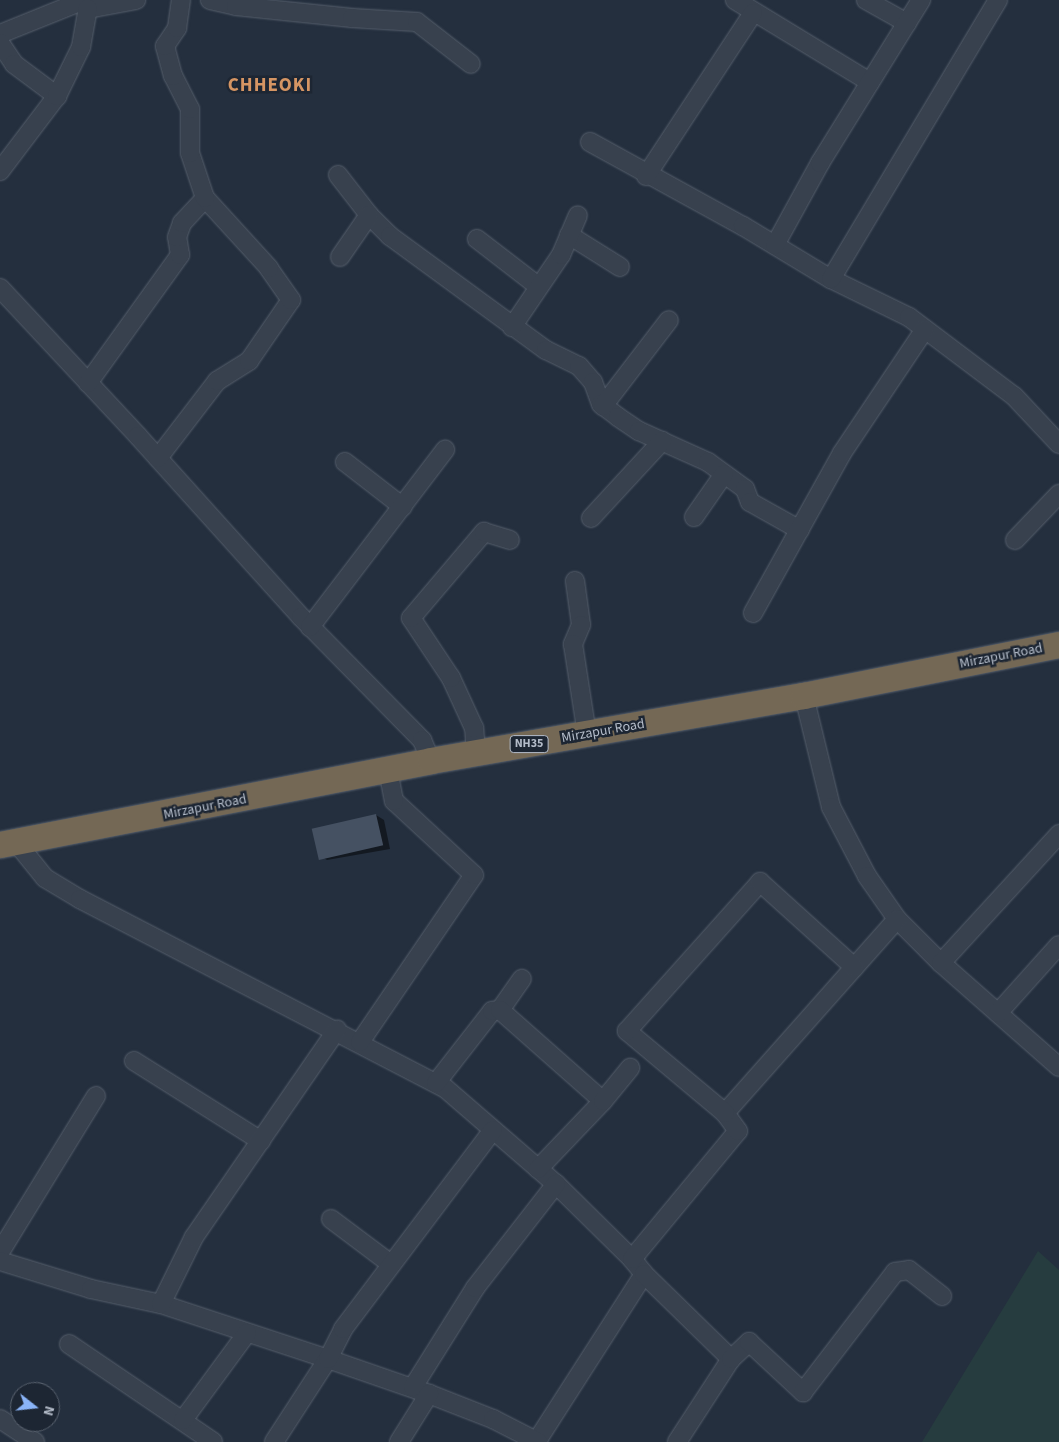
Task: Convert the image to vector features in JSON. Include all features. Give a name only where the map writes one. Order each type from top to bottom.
[{"type":"highway","name":"Mirzapur Road","points":[[389,779],[431,762],[587,734],[805,704],[1059,645]]},
{"type":"highway","name":"Mirzapur Road","points":[[10,851],[389,779],[805,704],[1059,662]]},
{"type":"street","points":[[0,34],[83,3],[136,0]]},
{"type":"street","points":[[158,458],[217,381],[249,361],[291,300],[269,268],[205,198],[190,154],[190,109],[173,76],[165,46],[177,28],[180,0]]},
{"type":"street","points":[[210,0],[236,6],[352,18],[417,22],[471,64]]},
{"type":"street","points":[[734,0],[870,82]]},
{"type":"street","points":[[866,0],[907,23]]},
{"type":"street","points":[[775,245],[870,82],[921,0]]},
{"type":"street","points":[[831,279],[998,0]]},
{"type":"street","points":[[0,171],[58,96],[81,47],[83,3]]},
{"type":"street","points":[[646,176],[753,13]]},
{"type":"street","points":[[0,43],[14,64],[58,96]]},
{"type":"street","points":[[590,142],[646,176],[775,245],[831,279],[908,317],[1014,396],[1059,444]]},
{"type":"street","points":[[338,175],[369,215],[404,247],[512,327],[546,350],[579,366],[592,382],[603,406],[639,431],[708,462],[745,489],[750,502],[800,530]]},
{"type":"street","points":[[88,383],[180,255],[177,237],[182,223],[205,198]]},
{"type":"street","points":[[340,257],[369,215]]},
{"type":"street","points":[[512,327],[570,235],[578,215]]},
{"type":"street","points":[[570,235],[620,267]]},
{"type":"street","points":[[477,239],[539,286]]},
{"type":"street","points":[[0,288],[158,458],[310,627],[422,740],[431,762]]},
{"type":"street","points":[[603,406],[670,320]]},
{"type":"street","points":[[753,613],[846,445],[925,329]]},
{"type":"street","points":[[590,518],[662,441]]},
{"type":"street","points":[[310,627],[445,450]]},
{"type":"street","points":[[345,462],[402,507]]},
{"type":"street","points":[[694,517],[724,474]]},
{"type":"street","points":[[1015,540],[1059,494]]},
{"type":"street","points":[[476,754],[474,728],[451,678],[411,618],[484,532],[510,540]]},
{"type":"street","points":[[575,581],[581,626],[573,644],[587,734]]},
{"type":"street","points":[[805,704],[831,807],[863,868],[897,919],[941,963],[1058,1064]]},
{"type":"street","points":[[360,1042],[474,875],[394,801],[389,779]]},
{"type":"street","points":[[941,963],[1059,834]]},
{"type":"street","points":[[10,851],[45,878],[80,899],[337,1030],[436,1083],[556,1184],[731,1359]]},
{"type":"street","points":[[632,1260],[738,1131],[725,1113],[627,1031],[760,882],[854,967]]},
{"type":"street","points":[[725,1113],[897,919]]},
{"type":"street","points":[[998,1013],[1059,945]]},
{"type":"street","points":[[436,1083],[492,1011],[500,1010],[522,979]]},
{"type":"street","points":[[500,1010],[603,1101]]},
{"type":"street","points":[[161,1304],[194,1237],[337,1030]]},
{"type":"street","points":[[134,1061],[261,1141]]},
{"type":"street","points":[[538,1169],[603,1101],[630,1068]]},
{"type":"street","points":[[0,1252],[96,1096]]},
{"type":"street","points":[[274,1442],[328,1359],[343,1329],[493,1130]]},
{"type":"street","points":[[413,1388],[475,1288],[556,1184]]},
{"type":"street","points":[[331,1219],[391,1264]]},
{"type":"street","points":[[0,1261],[91,1289],[161,1304],[328,1359],[413,1388],[493,1419],[537,1442],[644,1274]]},
{"type":"street","points":[[677,1442],[731,1359],[750,1342],[803,1392],[895,1272],[909,1270],[942,1296]]},
{"type":"street","points":[[183,1420],[247,1333]]},
{"type":"street","points":[[69,1344],[213,1442]]},
{"type":"street","points":[[399,1442],[429,1394]]},
{"type":"street","points":[[0,1419],[35,1442]]},
{"type":"green space","points":[[1038,1251],[1059,1270],[1059,1442],[922,1442]]},
{"type":"building","points":[[376,814],[383,845],[319,860],[312,829]]},
{"type":"district","name":"CHHEOKI","points":[[270,86]]}]
